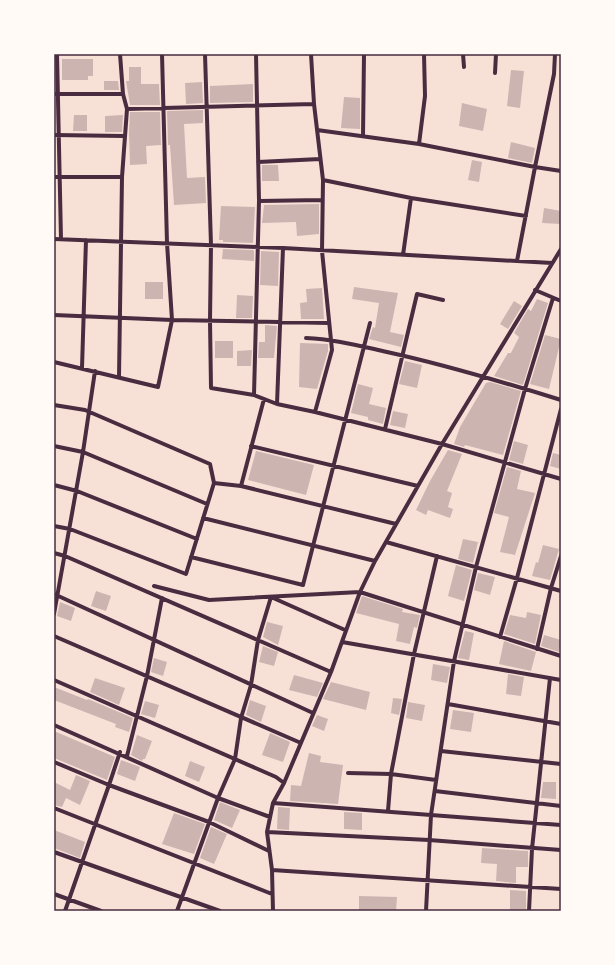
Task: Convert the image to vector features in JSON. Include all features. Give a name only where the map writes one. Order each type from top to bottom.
[{"type":"street","points":[[58,54],[56,135],[59,177],[60,239]]},
{"type":"street","points":[[119,377],[122,177],[127,109],[123,94],[120,54]]},
{"type":"street","points":[[54,362],[158,387],[172,320],[167,243],[162,54]]},
{"type":"street","points":[[205,54],[211,245],[211,388],[254,395],[277,404],[385,429],[561,479]]},
{"type":"street","points":[[254,395],[259,201],[256,54]]},
{"type":"street","points":[[312,54],[314,104],[323,180],[322,251],[332,350],[315,412]]},
{"type":"street","points":[[364,54],[364,136]]},
{"type":"street","points":[[419,144],[425,96],[424,54]]},
{"type":"street","points":[[463,54],[464,67]]},
{"type":"street","points":[[495,73],[496,54]]},
{"type":"street","points":[[517,261],[554,74],[555,54]]},
{"type":"street","points":[[56,94],[123,94]]},
{"type":"street","points":[[127,109],[314,104]]},
{"type":"street","points":[[317,130],[419,144],[561,171]]},
{"type":"street","points":[[56,135],[124,136]]},
{"type":"street","points":[[258,162],[320,159]]},
{"type":"street","points":[[54,177],[122,177]]},
{"type":"street","points":[[323,180],[411,198],[526,216]]},
{"type":"street","points":[[403,255],[411,198]]},
{"type":"street","points":[[259,201],[322,200]]},
{"type":"street","points":[[54,239],[283,248],[552,263]]},
{"type":"street","points":[[82,368],[86,240]]},
{"type":"street","points":[[277,404],[283,248]]},
{"type":"street","points":[[273,911],[272,870],[268,851],[267,832],[273,803],[284,783],[331,672],[360,592],[375,561],[442,444],[482,376],[561,249]]},
{"type":"street","points":[[535,290],[561,301]]},
{"type":"street","points":[[385,429],[401,355],[417,294],[442,300]]},
{"type":"street","points":[[426,911],[431,815],[454,661],[476,567],[525,389],[553,298]]},
{"type":"street","points":[[54,315],[172,320],[329,323]]},
{"type":"street","points":[[192,557],[303,585],[370,323]]},
{"type":"street","points":[[306,338],[331,339],[401,355],[482,376],[561,400]]},
{"type":"street","points":[[54,614],[56,595],[65,556],[84,452],[95,371]]},
{"type":"street","points":[[241,486],[264,399]]},
{"type":"street","points":[[54,404],[89,412],[210,464],[214,483],[186,574],[70,529],[54,526]]},
{"type":"street","points":[[500,637],[561,409]]},
{"type":"street","points":[[54,446],[84,452],[208,504]]},
{"type":"street","points":[[251,446],[418,486]]},
{"type":"street","points":[[214,483],[241,486],[323,508],[396,524]]},
{"type":"street","points":[[54,485],[77,491],[197,539]]},
{"type":"street","points":[[203,518],[375,561]]},
{"type":"street","points":[[386,542],[561,591]]},
{"type":"street","points":[[54,553],[65,556],[331,672]]},
{"type":"street","points":[[388,811],[391,774],[414,654],[437,556]]},
{"type":"street","points":[[537,648],[551,588],[561,556]]},
{"type":"street","points":[[154,586],[209,600],[360,592],[561,656]]},
{"type":"street","points":[[56,595],[313,713]]},
{"type":"street","points":[[271,597],[345,630]]},
{"type":"street","points":[[177,911],[218,798],[235,759],[241,718],[251,685],[258,640],[271,597]]},
{"type":"street","points":[[127,756],[147,676],[162,598]]},
{"type":"street","points":[[54,636],[300,743]]},
{"type":"street","points":[[342,642],[561,680]]},
{"type":"street","points":[[529,911],[532,849],[536,824],[550,678]]},
{"type":"street","points":[[54,680],[235,759],[284,783]]},
{"type":"street","points":[[448,704],[561,724]]},
{"type":"street","points":[[54,725],[120,752],[218,798],[270,817]]},
{"type":"street","points":[[441,751],[561,764]]},
{"type":"street","points":[[65,911],[120,752]]},
{"type":"street","points":[[54,762],[109,785],[209,822],[268,851]]},
{"type":"street","points":[[348,773],[391,774],[436,780]]},
{"type":"street","points":[[435,791],[561,806]]},
{"type":"street","points":[[273,803],[561,825]]},
{"type":"street","points":[[54,808],[194,865],[272,894]]},
{"type":"street","points":[[267,832],[429,840],[561,850]]},
{"type":"street","points":[[54,852],[220,911]]},
{"type":"street","points":[[272,870],[561,889]]},
{"type":"street","points":[[54,894],[101,911]]},
{"type":"building","points":[[62,59],[93,59],[93,76],[88,76],[88,80],[62,80]]},
{"type":"building","points":[[129,67],[141,67],[141,84],[159,84],[160,105],[130,105],[126,81],[129,81]]},
{"type":"building","points":[[511,70],[524,71],[520,108],[507,106]]},
{"type":"building","points":[[104,81],[118,81],[119,90],[104,90]]},
{"type":"building","points":[[202,82],[203,103],[186,104],[185,83]]},
{"type":"building","points":[[253,84],[253,102],[210,103],[210,86]]},
{"type":"building","points":[[344,97],[360,98],[360,129],[341,128]]},
{"type":"building","points":[[462,103],[487,109],[483,131],[459,126]]},
{"type":"building","points":[[203,110],[203,123],[184,124],[187,178],[205,177],[206,203],[174,205],[170,145],[168,145],[167,111]]},
{"type":"building","points":[[130,112],[160,112],[161,145],[146,146],[147,164],[130,165]]},
{"type":"building","points":[[74,115],[87,115],[87,131],[73,131]]},
{"type":"building","points":[[123,115],[122,132],[105,132],[105,116]]},
{"type":"building","points":[[511,142],[535,148],[532,163],[508,158]]},
{"type":"building","points":[[472,160],[482,162],[479,182],[468,180]]},
{"type":"building","points":[[262,165],[278,165],[279,181],[262,181]]},
{"type":"building","points":[[319,204],[319,234],[297,236],[296,222],[262,223],[264,205]]},
{"type":"building","points":[[221,206],[255,207],[253,243],[223,242],[223,240],[219,240]]},
{"type":"building","points":[[544,208],[561,211],[561,224],[542,223]]},
{"type":"building","points":[[223,249],[253,250],[254,261],[222,259]]},
{"type":"building","points":[[261,251],[279,252],[278,286],[260,285]]},
{"type":"building","points":[[145,282],[163,282],[163,299],[145,299]]},
{"type":"building","points":[[354,287],[398,293],[390,332],[404,335],[401,347],[369,339],[373,327],[375,328],[379,303],[352,299]]},
{"type":"building","points":[[322,288],[324,319],[301,319],[300,303],[307,302],[306,289]]},
{"type":"building","points":[[237,295],[253,296],[252,318],[236,318]]},
{"type":"building","points":[[537,299],[548,303],[523,385],[494,376],[508,353],[511,353],[519,337],[514,333],[528,309],[531,311]]},
{"type":"building","points":[[514,301],[522,306],[508,329],[500,324]]},
{"type":"building","points":[[265,325],[277,326],[274,358],[258,358],[259,342],[265,342]]},
{"type":"building","points":[[545,335],[561,339],[549,389],[530,384]]},
{"type":"building","points":[[215,341],[233,341],[233,358],[215,358]]},
{"type":"building","points":[[300,343],[328,344],[328,351],[317,389],[299,387]]},
{"type":"building","points":[[252,350],[251,366],[237,366],[237,351]]},
{"type":"building","points":[[405,361],[422,365],[417,388],[399,384]]},
{"type":"building","points":[[490,382],[521,391],[503,455],[465,445],[464,447],[454,444],[460,427],[486,383]]},
{"type":"building","points":[[358,384],[373,388],[369,404],[386,408],[383,424],[368,420],[368,417],[351,413]]},
{"type":"building","points":[[393,411],[408,414],[405,428],[390,425]]},
{"type":"building","points":[[514,441],[528,445],[523,464],[509,460]]},
{"type":"building","points":[[448,450],[462,454],[447,491],[452,493],[448,507],[453,509],[450,518],[428,510],[426,515],[416,510],[430,481]]},
{"type":"building","points":[[256,451],[314,465],[306,495],[248,480]]},
{"type":"building","points":[[553,453],[561,455],[561,469],[550,466]]},
{"type":"building","points":[[507,467],[521,471],[517,489],[535,493],[515,555],[500,552],[509,517],[494,513]]},
{"type":"building","points":[[463,539],[478,542],[473,563],[458,559]]},
{"type":"building","points":[[543,545],[559,549],[550,580],[532,576],[536,562],[538,563]]},
{"type":"building","points":[[456,565],[472,570],[464,601],[448,596]]},
{"type":"building","points":[[478,573],[495,577],[490,595],[474,590]]},
{"type":"building","points":[[96,591],[111,596],[106,611],[91,606]]},
{"type":"building","points":[[362,596],[403,609],[402,612],[420,615],[417,628],[414,627],[410,644],[396,641],[399,624],[356,613]]},
{"type":"building","points":[[60,602],[75,608],[71,621],[57,616]]},
{"type":"building","points":[[527,612],[541,615],[535,644],[504,634],[510,615],[526,618]]},
{"type":"building","points":[[267,622],[283,626],[278,645],[263,637]]},
{"type":"building","points":[[465,631],[474,633],[469,660],[458,658]]},
{"type":"building","points":[[544,635],[561,640],[559,652],[541,646]]},
{"type":"building","points":[[504,641],[536,652],[531,671],[499,664]]},
{"type":"building","points":[[263,646],[278,652],[274,666],[259,662]]},
{"type":"building","points":[[154,658],[167,662],[163,676],[151,672]]},
{"type":"building","points":[[433,664],[450,667],[447,683],[431,680]]},
{"type":"building","points":[[508,674],[524,677],[521,696],[506,694]]},
{"type":"building","points":[[294,675],[323,683],[317,697],[289,690]]},
{"type":"building","points":[[95,678],[125,688],[119,705],[90,692]]},
{"type":"building","points":[[331,682],[370,692],[366,710],[323,699]]},
{"type":"building","points":[[54,687],[87,700],[88,699],[133,718],[129,732],[115,727],[116,724],[54,700]]},
{"type":"building","points":[[393,698],[402,699],[399,715],[391,713]]},
{"type":"building","points":[[250,700],[266,706],[261,722],[246,715]]},
{"type":"building","points":[[145,701],[159,705],[155,718],[141,714]]},
{"type":"building","points":[[408,702],[425,705],[422,721],[406,718]]},
{"type":"building","points":[[453,710],[474,713],[471,732],[450,729]]},
{"type":"building","points":[[317,715],[328,719],[324,731],[312,726]]},
{"type":"building","points":[[54,731],[115,757],[107,780],[54,758]]},
{"type":"building","points":[[270,733],[290,742],[283,762],[262,755]]},
{"type":"building","points":[[137,735],[152,741],[145,759],[142,761],[131,755]]},
{"type":"building","points":[[309,753],[321,756],[320,762],[343,765],[338,804],[290,801],[291,785],[301,786]]},
{"type":"building","points":[[121,760],[140,767],[135,781],[117,774]]},
{"type":"building","points":[[190,761],[205,767],[199,782],[185,776]]},
{"type":"building","points":[[76,775],[90,781],[80,805],[66,798],[62,807],[54,805],[54,782],[70,790]]},
{"type":"building","points":[[543,782],[556,782],[556,799],[541,798]]},
{"type":"building","points":[[220,802],[240,810],[232,828],[214,820]]},
{"type":"building","points":[[278,807],[290,808],[289,830],[277,829]]},
{"type":"building","points":[[344,812],[362,813],[362,830],[344,829]]},
{"type":"building","points":[[174,813],[205,824],[194,854],[162,844]]},
{"type":"building","points":[[211,827],[227,834],[214,864],[200,858]]},
{"type":"building","points":[[54,830],[85,842],[80,858],[54,848]]},
{"type":"building","points":[[482,848],[528,851],[528,867],[516,867],[516,883],[496,881],[497,864],[481,863]]},
{"type":"building","points":[[510,890],[526,891],[526,911],[510,911]]},
{"type":"building","points":[[359,896],[397,897],[396,911],[359,911]]}]
